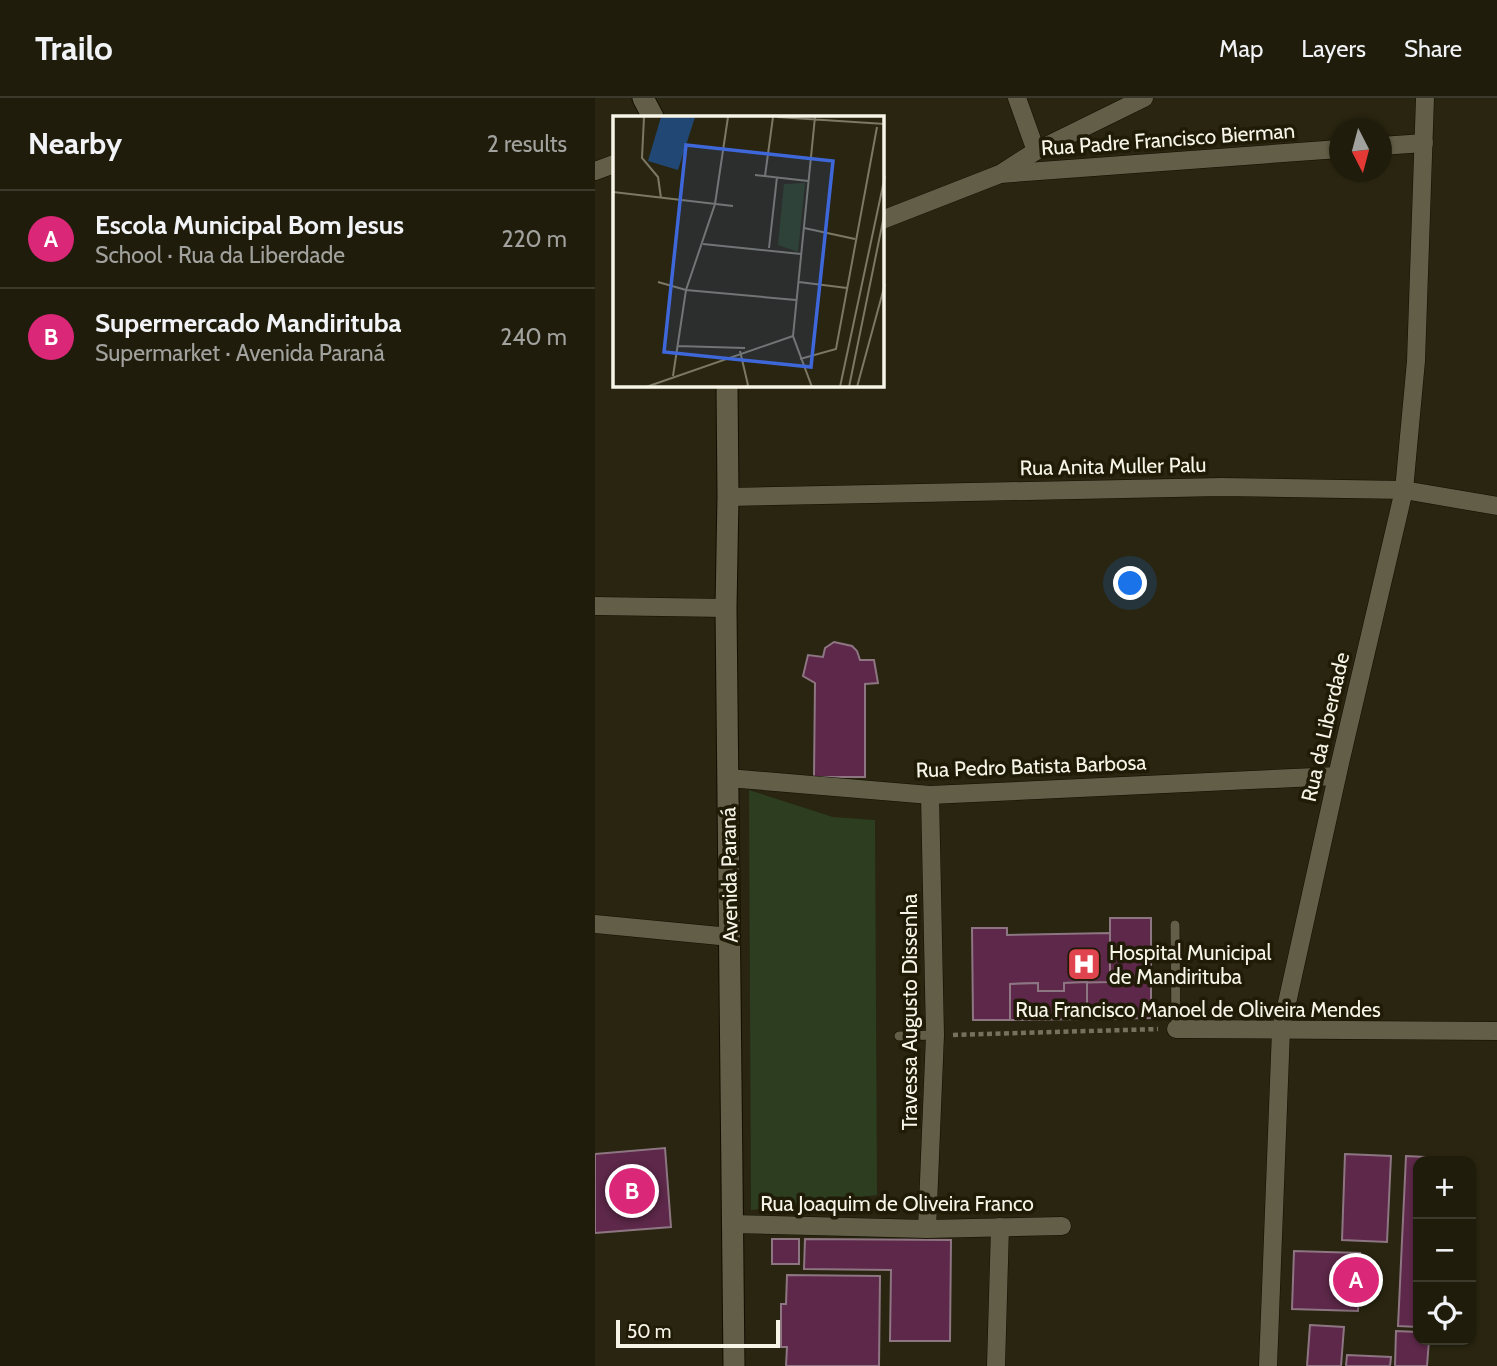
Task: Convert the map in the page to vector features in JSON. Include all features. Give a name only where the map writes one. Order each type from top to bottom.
[{"type":"street","points":[[643,98],[652,116]]},
{"type":"street","points":[[1017,98],[1036,151]]},
{"type":"street","points":[[884,218],[1000,174],[1036,151],[1144,98]]},
{"type":"street","name":"Rua da Liberdade","points":[[1268,1366],[1281,1030],[1404,490],[1416,361],[1425,98]]},
{"type":"street","points":[[1392,145],[1424,143]]},
{"type":"street","name":"Rua Padre Francisco Bierman","points":[[1000,174],[1329,150]]},
{"type":"street","points":[[595,172],[613,164]]},
{"type":"street","name":"Avenida Paraná","points":[[727,387],[726,608],[734,1366]]},
{"type":"street","name":"Rua Anita Muller Palu","points":[[728,496],[1221,487],[1404,490],[1497,506]]},
{"type":"street","points":[[595,606],[726,608]]},
{"type":"street","name":"Rua Pedro Batista Barbosa","points":[[728,778],[930,795],[1337,776]]},
{"type":"street","name":"Travessa Augusto Dissenha","points":[[927,1229],[935,1035],[930,795]]},
{"type":"street","points":[[595,924],[730,937]]},
{"type":"street","name":"Rua Francisco Manoel de Oliveira Mendes","points":[[1176,1029],[1497,1031]]},
{"type":"street","name":"Rua Joaquim de Oliveira Franco","points":[[731,1224],[927,1229],[1062,1226]]},
{"type":"street","points":[[996,1366],[1000,1227]]},
{"type":"lane","points":[[1175,925],[1176,1029]]},
{"type":"lane","points":[[899,1036],[935,1035]]},
{"type":"path","name":"Rua Francisco Manoel de Oliveira Mendes","points":[[935,1035],[1176,1029]]},
{"type":"green space","points":[[749,790],[833,817],[875,820],[877,1195],[751,1210]]},
{"type":"building","points":[[834,642],[852,646],[860,660],[874,660],[878,683],[865,684],[865,777],[814,777],[815,683],[803,676],[808,655],[823,657],[825,648]]},
{"type":"building","points":[[1110,918],[1151,918],[1151,1018],[1087,1019],[1087,982],[1110,982]]},
{"type":"building","points":[[972,928],[1007,928],[1007,935],[1110,933],[1110,982],[1064,983],[1064,991],[1038,991],[1038,983],[1010,984],[1010,1020],[973,1020]]},
{"type":"building","points":[[1087,982],[1087,1019],[1010,1020],[1010,984],[1038,983],[1038,991],[1064,991],[1064,983]]},
{"type":"building","points":[[665,1148],[671,1227],[595,1233],[595,1154]]},
{"type":"building","points":[[1345,1154],[1391,1156],[1387,1242],[1342,1240]]},
{"type":"building","points":[[1406,1156],[1413,1156],[1413,1327],[1398,1326]]},
{"type":"building","points":[[772,1239],[799,1239],[799,1264],[772,1264]]},
{"type":"building","points":[[805,1239],[951,1240],[950,1341],[890,1341],[891,1270],[804,1269]]},
{"type":"building","points":[[1294,1251],[1360,1253],[1358,1311],[1292,1309]]},
{"type":"building","points":[[787,1275],[880,1276],[879,1366],[786,1366],[787,1347],[781,1347],[781,1304],[786,1304]]},
{"type":"building","points":[[1310,1325],[1344,1327],[1341,1366],[1307,1366]]},
{"type":"building","points":[[1396,1331],[1413,1332],[1413,1345],[1429,1345],[1427,1366],[1395,1366]]},
{"type":"building","points":[[1347,1355],[1391,1357],[1390,1366],[1346,1366]]},
{"type":"place","name":"Hospital Municipal de Mandirituba","points":[[1084,964]]},
{"type":"place","name":"Supermercado Mandirituba","points":[[632,1191]]},
{"type":"place","name":"Escola Municipal Bom Jesus","points":[[1356,1280]]}]
